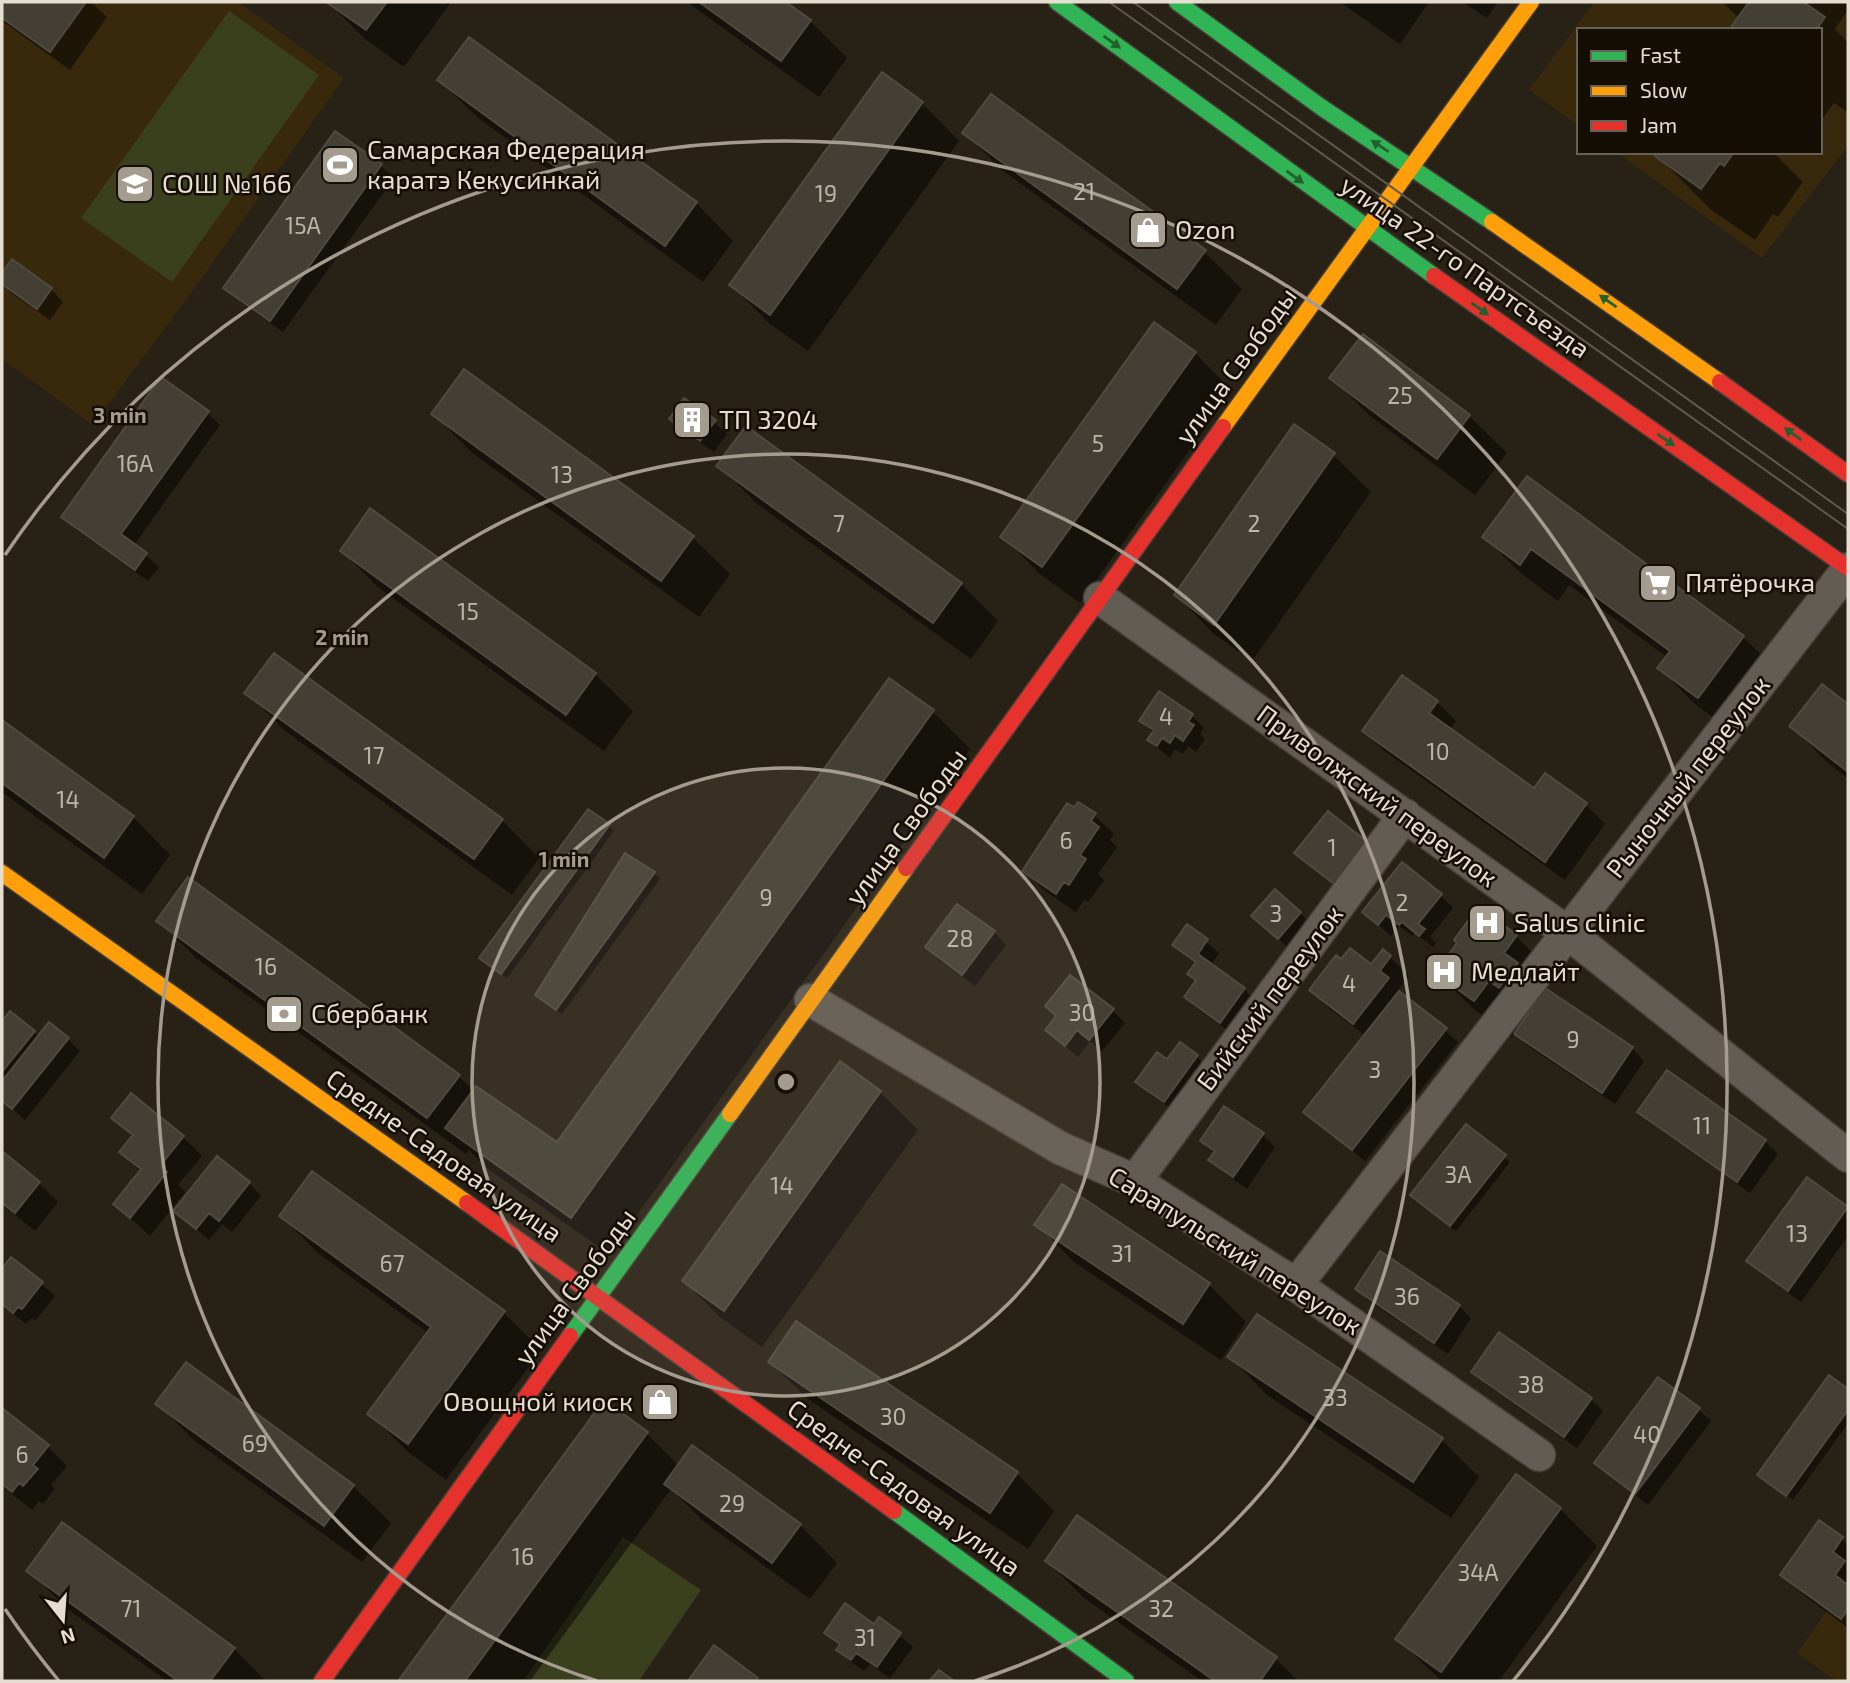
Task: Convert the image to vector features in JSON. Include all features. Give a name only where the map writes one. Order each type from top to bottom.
[{"type":"main road","name":"улица 22-го Партсъезда","points":[[1057,2],[1366,228],[1848,568]]},
{"type":"main road","name":"улица 22-го Партсъезда","points":[[1177,2],[1321,107],[1545,257],[1848,474]]},
{"type":"main road","name":"улица Свободы","points":[[322,1681],[1409,166],[1531,2]]},
{"type":"main road","name":"Средне-Садовая улица","points":[[4,878],[598,1296],[1126,1681]]},
{"type":"street","name":"Рыночный переулок","points":[[1296,1285],[1848,568]]},
{"type":"street","name":"Приволжский переулок","points":[[1100,598],[1568,933],[1848,1156]]},
{"type":"street","name":"Бийский переулок","points":[[1135,1181],[1405,815]]},
{"type":"street","name":"Сарапульский переулок","points":[[811,1000],[1060,1148],[1135,1181],[1296,1285],[1539,1455]]},
{"type":"shaded area","name":"СОШ №166","points":[[2,2],[238,2],[344,78],[194,289],[93,425],[2,359]]},
{"type":"shaded area","points":[[1594,2],[1848,2],[1848,146],[1762,258],[1619,154],[1822,154],[1822,28],[1577,28],[1577,125],[1529,90]]},
{"type":"shaded area","points":[[1848,1581],[1848,1681],[1836,1681],[1797,1653]]},
{"type":"green space","points":[[229,11],[319,75],[172,282],[81,218]]},
{"type":"green space","points":[[623,1537],[701,1590],[639,1681],[523,1681]]},
{"type":"building","points":[[2,2],[86,2],[50,52],[2,18]]},
{"type":"building","points":[[326,2],[387,2],[366,30]]},
{"type":"building","points":[[699,2],[786,2],[811,20],[781,61]]},
{"type":"building","points":[[1749,2],[1803,2],[1825,17],[1817,28],[1730,28]]},
{"type":"building","points":[[469,37],[697,202],[665,246],[437,80]]},
{"type":"building","points":[[882,72],[923,102],[770,315],[729,285]]},
{"type":"building","points":[[991,94],[1206,250],[1177,289],[962,133]]},
{"type":"building","points":[[335,131],[382,164],[270,321],[223,288]]},
{"type":"building","points":[[1733,154],[1724,166],[1720,163],[1701,189],[1655,156]]},
{"type":"building","points":[[12,259],[52,288],[37,309],[2,284],[2,273]]},
{"type":"building","points":[[1154,322],[1196,352],[1042,567],[1000,537]]},
{"type":"building","points":[[1363,334],[1470,415],[1437,459],[1329,378]]},
{"type":"building","points":[[464,369],[694,536],[661,581],[431,414]]},
{"type":"building","points":[[161,377],[209,411],[121,534],[147,553],[135,570],[61,517]]},
{"type":"building","name":"ТП 3204","points":[[684,398],[716,420],[700,441],[669,419]]},
{"type":"building","points":[[1294,424],[1335,453],[1214,625],[1174,595]]},
{"type":"building","points":[[746,426],[962,583],[933,623],[716,466]]},
{"type":"building","points":[[1527,476],[1744,636],[1698,698],[1657,668],[1670,651],[1531,549],[1520,565],[1482,537]]},
{"type":"building","points":[[370,508],[596,673],[566,715],[340,551]]},
{"type":"building","points":[[274,653],[503,819],[474,859],[244,693]]},
{"type":"building","points":[[1402,675],[1438,701],[1429,713],[1534,788],[1545,773],[1587,803],[1545,862],[1362,731]]},
{"type":"building","points":[[889,678],[934,710],[571,1218],[445,1128],[476,1086],[557,1142]]},
{"type":"building","points":[[1822,684],[1848,704],[1848,772],[1789,726]]},
{"type":"building","points":[[1159,691],[1193,714],[1188,722],[1194,725],[1183,741],[1175,735],[1170,743],[1162,738],[1157,746],[1147,740],[1154,730],[1139,721]]},
{"type":"building","points":[[2,720],[134,816],[104,858],[2,783]]},
{"type":"building","points":[[1078,802],[1096,813],[1091,821],[1099,827],[1080,855],[1086,859],[1069,885],[1064,882],[1056,894],[1022,871],[1067,803],[1074,807]]},
{"type":"building","points":[[588,809],[610,824],[501,974],[479,958]]},
{"type":"building","points":[[1328,811],[1370,844],[1337,886],[1294,853]]},
{"type":"building","points":[[625,853],[655,872],[556,1010],[535,995]]},
{"type":"building","points":[[1402,862],[1442,894],[1418,924],[1425,929],[1419,936],[1402,922],[1399,925],[1386,915],[1378,925],[1362,912]]},
{"type":"building","points":[[188,877],[460,1075],[427,1118],[156,921]]},
{"type":"building","points":[[1275,889],[1301,912],[1278,939],[1251,916]]},
{"type":"building","points":[[957,904],[995,931],[962,975],[925,947]]},
{"type":"building","points":[[1485,911],[1517,935],[1504,953],[1518,963],[1499,988],[1489,981],[1474,1001],[1435,973],[1457,943],[1454,940],[1470,918],[1477,922]]},
{"type":"building","points":[[1187,924],[1208,939],[1198,954],[1245,988],[1220,1023],[1184,997],[1196,980],[1187,974],[1196,962],[1172,945]]},
{"type":"building","points":[[1350,948],[1371,964],[1383,949],[1391,956],[1380,971],[1389,978],[1353,1024],[1309,990],[1336,955],[1341,959]]},
{"type":"building","points":[[1070,975],[1114,1009],[1089,1040],[1077,1030],[1065,1046],[1045,1030],[1056,1016],[1045,1006]]},
{"type":"building","points":[[1545,988],[1633,1047],[1602,1093],[1514,1034]]},
{"type":"building","points":[[1399,991],[1447,1028],[1352,1150],[1303,1112]]},
{"type":"building","points":[[10,1011],[35,1031],[2,1072],[2,1021]]},
{"type":"building","points":[[49,1022],[69,1038],[12,1109],[2,1101],[2,1081]]},
{"type":"building","points":[[1180,1042],[1198,1055],[1164,1102],[1135,1082],[1157,1052],[1167,1059]]},
{"type":"building","points":[[840,1061],[881,1091],[724,1311],[682,1281]]},
{"type":"building","points":[[1667,1070],[1766,1140],[1737,1182],[1637,1112]]},
{"type":"building","points":[[131,1093],[184,1136],[160,1166],[167,1172],[130,1218],[113,1204],[141,1169],[119,1152],[133,1135],[111,1118]]},
{"type":"building","points":[[1224,1106],[1264,1133],[1233,1177],[1208,1160],[1215,1151],[1200,1141]]},
{"type":"building","points":[[1466,1124],[1506,1155],[1450,1226],[1410,1195]]},
{"type":"building","points":[[2,1151],[40,1182],[15,1213],[2,1203]]},
{"type":"building","points":[[217,1156],[250,1182],[219,1221],[209,1213],[196,1229],[173,1211]]},
{"type":"building","points":[[312,1171],[505,1311],[408,1444],[367,1414],[431,1327],[279,1216]]},
{"type":"building","points":[[1807,1177],[1848,1207],[1788,1291],[1746,1261]]},
{"type":"building","points":[[1062,1184],[1210,1283],[1183,1324],[1034,1225]]},
{"type":"building","points":[[1380,1251],[1460,1305],[1434,1343],[1355,1289]]},
{"type":"building","points":[[11,1257],[43,1282],[22,1309],[18,1307],[13,1313],[2,1304],[2,1269]]},
{"type":"building","points":[[1257,1314],[1443,1438],[1413,1482],[1227,1357]]},
{"type":"building","points":[[796,1321],[1018,1472],[990,1513],[768,1362]]},
{"type":"building","points":[[1499,1332],[1592,1398],[1564,1437],[1471,1372]]},
{"type":"building","points":[[186,1362],[354,1485],[324,1526],[155,1404]]},
{"type":"building","points":[[1829,1375],[1848,1389],[1848,1410],[1786,1496],[1757,1475]]},
{"type":"building","points":[[1658,1377],[1700,1408],[1635,1494],[1594,1463]]},
{"type":"building","points":[[604,1400],[648,1432],[465,1681],[398,1681]]},
{"type":"building","points":[[2,1408],[49,1445],[33,1465],[38,1469],[23,1486],[19,1483],[12,1492],[2,1484]]},
{"type":"building","points":[[692,1445],[801,1524],[772,1563],[664,1484]]},
{"type":"building","points":[[1516,1474],[1561,1508],[1441,1672],[1395,1639]]},
{"type":"building","points":[[1077,1515],[1277,1657],[1260,1681],[1215,1681],[1045,1561]]},
{"type":"building","points":[[1819,1520],[1843,1537],[1833,1552],[1845,1561],[1835,1575],[1848,1585],[1848,1609],[1841,1619],[1780,1575]]},
{"type":"building","points":[[62,1522],[235,1648],[210,1681],[178,1681],[26,1571]]},
{"type":"building","points":[[845,1603],[874,1624],[879,1617],[901,1633],[877,1667],[856,1653],[851,1660],[836,1650],[840,1644],[824,1633]]},
{"type":"building","points":[[714,1645],[758,1678],[756,1681],[688,1681]]},
{"type":"building","points":[[939,1670],[954,1681],[929,1681]]},
{"type":"tram line","points":[[1109,2],[1848,529]]},
{"type":"tram line","points":[[1133,2],[1848,514]]},
{"type":"traffic: fast","points":[[1057,2],[1434,276]]},
{"type":"traffic: fast","points":[[1177,2],[1321,107],[1492,222]]},
{"type":"traffic: fast","points":[[570,1336],[730,1114]]},
{"type":"traffic: fast","points":[[894,1511],[1126,1681]]},
{"type":"traffic: slow","points":[[1223,427],[1531,2]]},
{"type":"traffic: slow","points":[[1492,222],[1720,382]]},
{"type":"traffic: slow","points":[[730,1114],[906,868]]},
{"type":"traffic: slow","points":[[2,873],[467,1203]]},
{"type":"traffic: jam","points":[[1434,276],[1848,568]]},
{"type":"traffic: jam","points":[[1720,382],[1848,474]]},
{"type":"traffic: jam","points":[[906,868],[1223,427]]},
{"type":"traffic: jam","points":[[467,1203],[894,1511]]},
{"type":"traffic: jam","points":[[322,1681],[570,1336]]},
{"type":"place","name":"Самарская Федерация каратэ Кекусинкай","points":[[340,165]]},
{"type":"place","name":"СОШ №166","points":[[135,184]]},
{"type":"place","name":"Ozon","points":[[1148,230]]},
{"type":"place","name":"ТП 3204","points":[[692,420]]},
{"type":"place","name":"Пятёрочка","points":[[1658,583]]},
{"type":"place","name":"Salus clinic","points":[[1487,923]]},
{"type":"place","name":"Медлайт","points":[[1444,972]]},
{"type":"place","name":"Сбербанк","points":[[284,1014]]},
{"type":"place","name":"Овощной киоск","points":[[660,1402]]}]
